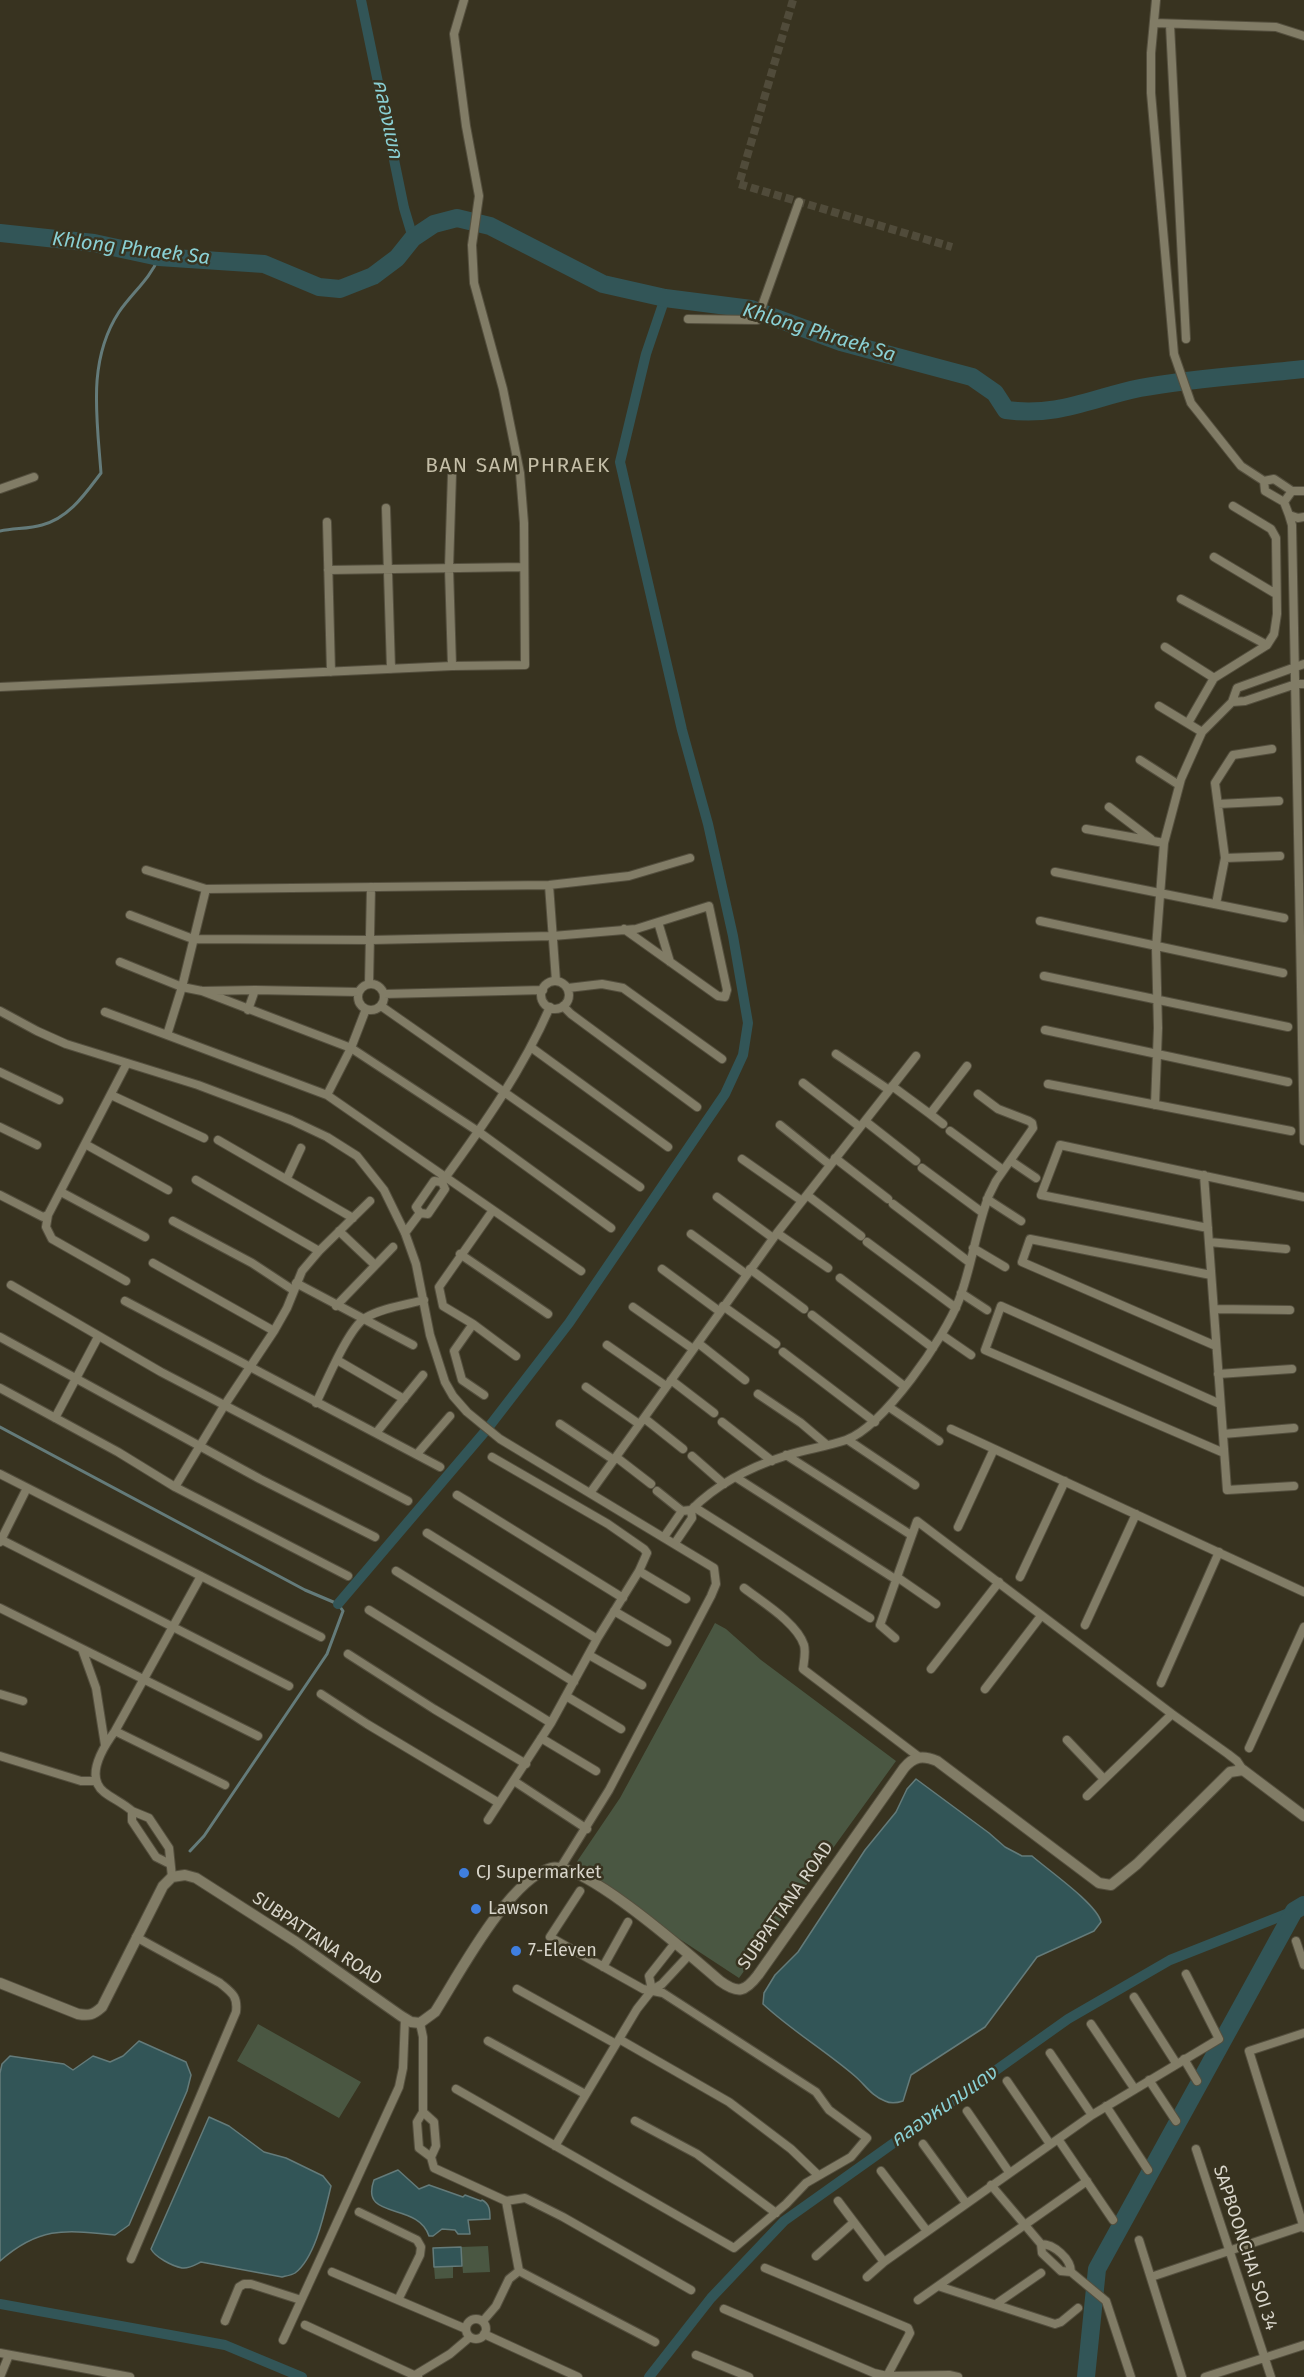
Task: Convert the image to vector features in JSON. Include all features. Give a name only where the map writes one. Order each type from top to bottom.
[{"type":"street","points":[[0,687],[452,666],[525,665],[524,523],[515,441],[474,283],[472,245],[479,196],[466,126],[454,34],[464,0]]},
{"type":"street","points":[[1156,0],[1151,53],[1151,93],[1173,354],[1191,403],[1241,466],[1264,481],[1274,480],[1292,491],[1304,491]]},
{"type":"street","points":[[1155,23],[1269,26],[1304,36]]},
{"type":"street","points":[[1170,25],[1186,339]]},
{"type":"street","points":[[688,319],[754,320],[759,317],[800,202]]},
{"type":"street","points":[[452,474],[449,568],[452,666]]},
{"type":"street","points":[[0,489],[34,477]]},
{"type":"street","points":[[1264,481],[1265,491],[1284,502],[1292,525],[1300,665],[1304,1141]]},
{"type":"street","points":[[1284,502],[1292,491]]},
{"type":"street","points":[[1188,723],[1214,678],[1266,645],[1274,634],[1276,538],[1271,529],[1233,506]]},
{"type":"street","points":[[386,508],[391,669]]},
{"type":"street","points":[[1289,515],[1304,517]]},
{"type":"street","points":[[327,522],[331,672]]},
{"type":"street","points":[[1214,557],[1276,594]]},
{"type":"street","points":[[328,570],[524,567]]},
{"type":"street","points":[[1181,599],[1266,645]]},
{"type":"street","points":[[1165,647],[1214,678]]},
{"type":"street","points":[[1155,1105],[1158,1000],[1156,946],[1164,843],[1179,785],[1202,732],[1232,702],[1238,688],[1300,665]]},
{"type":"street","points":[[1232,702],[1245,701],[1300,684]]},
{"type":"street","points":[[1160,706],[1202,732]]},
{"type":"street","points":[[1216,904],[1225,858],[1215,783],[1233,755],[1272,749]]},
{"type":"street","points":[[1140,760],[1179,785]]},
{"type":"street","points":[[1218,804],[1279,801]]},
{"type":"street","points":[[1109,807],[1154,841]]},
{"type":"street","points":[[1086,829],[1164,843]]},
{"type":"street","points":[[1225,858],[1280,856]]},
{"type":"street","points":[[146,870],[206,889],[549,885],[629,876],[690,858]]},
{"type":"street","points":[[1055,872],[1284,918]]},
{"type":"street","points":[[549,885],[556,981]]},
{"type":"street","points":[[369,984],[371,887]]},
{"type":"street","points":[[167,1035],[182,987],[206,889]]},
{"type":"street","points":[[130,915],[193,939],[371,940],[553,936],[624,929],[636,928],[709,906],[727,990],[725,997],[718,996],[624,929]]},
{"type":"street","points":[[1040,921],[1283,973]]},
{"type":"street","points":[[658,922],[670,963]]},
{"type":"street","points":[[120,962],[351,1048],[479,1132],[611,1228]]},
{"type":"street","points":[[1044,976],[1288,1027]]},
{"type":"street","points":[[563,1006],[568,999],[568,988],[556,981],[548,983],[543,990],[543,1002],[550,1007],[563,1006],[697,1107]]},
{"type":"street","points":[[202,991],[359,992],[369,984],[377,985],[384,994]]},
{"type":"street","points":[[568,988],[602,984],[623,988],[722,1059]]},
{"type":"street","points":[[248,1010],[255,990]]},
{"type":"street","points":[[384,994],[543,990]]},
{"type":"street","points":[[359,992],[358,1000],[366,1009],[374,1010],[381,1006],[384,994]]},
{"type":"street","points":[[381,1006],[640,1187]]},
{"type":"street","points":[[444,1180],[434,1181],[416,1207],[420,1213],[428,1214],[445,1189],[444,1180],[479,1132],[532,1048],[550,1007]]},
{"type":"street","points":[[327,1095],[351,1048],[366,1009]]},
{"type":"street","points":[[0,1011],[57,1040],[198,1085],[291,1120],[334,1141],[357,1156],[372,1173],[396,1211],[405,1233],[416,1264],[430,1335],[445,1382],[453,1396],[476,1420],[500,1439],[714,1568],[716,1584],[661,1693],[587,1829],[561,1867],[550,1868],[539,1874],[505,1904],[435,2012],[420,2023],[423,2037],[423,2112],[417,2122],[419,2148],[431,2157],[434,2168],[506,2201],[525,2198],[563,2217],[691,2290]]},
{"type":"street","points":[[105,1012],[327,1095],[347,1107],[444,1180],[493,1210],[581,1271]]},
{"type":"street","points":[[1045,1030],[1288,1082]]},
{"type":"street","points":[[532,1048],[668,1147]]},
{"type":"street","points":[[836,1054],[930,1114],[1003,1170]]},
{"type":"street","points":[[590,1493],[748,1271],[916,1056]]},
{"type":"street","points":[[126,1281],[52,1239],[46,1227],[48,1215],[127,1063]]},
{"type":"street","points":[[930,1114],[967,1066]]},
{"type":"street","points":[[0,1072],[59,1100]]},
{"type":"street","points":[[803,1083],[919,1165],[982,1213]]},
{"type":"street","points":[[1048,1084],[1291,1131]]},
{"type":"street","points":[[664,1537],[689,1509],[724,1484],[786,1455],[848,1440],[874,1422],[889,1407],[933,1348],[956,1308],[987,1199],[1003,1170],[1033,1128],[1032,1123],[998,1109],[978,1094]]},
{"type":"street","points":[[111,1095],[204,1138]]},
{"type":"street","points":[[780,1125],[890,1201],[969,1262]]},
{"type":"street","points":[[0,1127],[37,1145]]},
{"type":"street","points":[[218,1140],[287,1178],[352,1218]]},
{"type":"street","points":[[85,1144],[168,1190]]},
{"type":"street","points":[[1208,1228],[1041,1195],[1060,1145],[1304,1197]]},
{"type":"street","points":[[287,1178],[301,1148]]},
{"type":"street","points":[[742,1159],[805,1198],[864,1239],[956,1308]]},
{"type":"street","points":[[1011,1161],[1036,1178]]},
{"type":"street","points":[[1204,1175],[1227,1490],[1294,1486]]},
{"type":"street","points":[[196,1180],[318,1251]]},
{"type":"street","points":[[61,1192],[145,1237]]},
{"type":"street","points":[[0,1195],[43,1217],[48,1215]]},
{"type":"street","points":[[717,1197],[828,1268]]},
{"type":"street","points":[[987,1199],[1021,1221]]},
{"type":"street","points":[[176,1486],[224,1406],[274,1331],[287,1308],[302,1271],[318,1251],[370,1201]]},
{"type":"street","points":[[493,1210],[439,1287],[443,1306],[473,1324],[516,1356]]},
{"type":"street","points":[[405,1233],[420,1213]]},
{"type":"street","points":[[174,1221],[295,1286],[413,1345]]},
{"type":"street","points":[[339,1231],[375,1265]]},
{"type":"street","points":[[691,1234],[804,1309]]},
{"type":"street","points":[[1211,1275],[1030,1239],[1022,1262],[1216,1346]]},
{"type":"street","points":[[1209,1242],[1286,1249]]},
{"type":"street","points":[[336,1305],[393,1247]]},
{"type":"street","points":[[973,1248],[1005,1267]]},
{"type":"street","points":[[460,1254],[548,1314]]},
{"type":"street","points":[[153,1263],[274,1331]]},
{"type":"street","points":[[662,1269],[776,1344]]},
{"type":"street","points":[[840,1278],[933,1348]]},
{"type":"street","points":[[11,1285],[98,1337],[224,1406],[408,1501]]},
{"type":"street","points":[[961,1293],[987,1310]]},
{"type":"street","points":[[316,1403],[353,1331],[364,1319],[378,1312],[424,1300]]},
{"type":"street","points":[[125,1301],[440,1467]]},
{"type":"street","points":[[1220,1404],[1001,1306],[985,1350],[1224,1453]]},
{"type":"street","points":[[633,1307],[745,1380]]},
{"type":"street","points":[[1214,1309],[1290,1310]]},
{"type":"street","points":[[812,1316],[904,1386]]},
{"type":"street","points":[[473,1324],[454,1351],[462,1380],[484,1395]]},
{"type":"street","points":[[942,1335],[971,1354]]},
{"type":"street","points":[[0,1337],[375,1537]]},
{"type":"street","points":[[55,1418],[98,1337]]},
{"type":"street","points":[[607,1346],[714,1413]]},
{"type":"street","points":[[783,1352],[874,1422]]},
{"type":"street","points":[[337,1360],[404,1399]]},
{"type":"street","points":[[1218,1374],[1292,1369]]},
{"type":"street","points":[[376,1433],[423,1375]]},
{"type":"street","points":[[585,1387],[683,1449]]},
{"type":"street","points":[[0,1388],[176,1486],[348,1576]]},
{"type":"street","points":[[758,1394],[826,1445]]},
{"type":"street","points":[[889,1407],[939,1441]]},
{"type":"street","points":[[417,1454],[450,1416]]},
{"type":"street","points":[[722,1422],[772,1461]]},
{"type":"street","points":[[560,1424],[689,1509],[870,1618]]},
{"type":"street","points":[[1223,1434],[1294,1428]]},
{"type":"street","points":[[951,1429],[1304,1592]]},
{"type":"street","points":[[848,1440],[915,1485]]},
{"type":"street","points":[[958,1527],[993,1449]]},
{"type":"street","points":[[786,1455],[908,1533]]},
{"type":"street","points":[[692,1456],[724,1484]]},
{"type":"street","points":[[488,1820],[551,1723],[639,1571],[647,1553],[608,1524],[492,1457]]},
{"type":"street","points":[[0,1474],[321,1637]]},
{"type":"street","points":[[736,1478],[936,1604]]},
{"type":"street","points":[[1020,1577],[1065,1481]]},
{"type":"street","points":[[27,1488],[0,1540],[289,1686]]},
{"type":"street","points":[[457,1495],[623,1598]]},
{"type":"street","points":[[675,1543],[692,1518],[689,1509]]},
{"type":"street","points":[[1085,1625],[1136,1514]]},
{"type":"street","points":[[895,1638],[880,1625],[895,1577],[917,1521],[1228,1754],[1243,1770],[1304,1816]]},
{"type":"street","points":[[427,1533],[597,1640]]},
{"type":"street","points":[[1161,1683],[1219,1552]]},
{"type":"street","points":[[396,1571],[574,1682]]},
{"type":"street","points":[[639,1571],[686,1599]]},
{"type":"street","points":[[0,1983],[78,2014],[89,2016],[102,2007],[163,1886],[172,1877],[169,1848],[149,1818],[132,1811],[103,1791],[96,1781],[95,1772],[105,1745],[201,1576]]},
{"type":"street","points":[[931,1669],[999,1582]]},
{"type":"street","points":[[744,1588],[790,1624],[799,1635],[804,1646],[803,1669],[919,1757],[937,1761],[1099,1883],[1111,1885],[1137,1864],[1224,1776],[1237,1769],[1243,1770]]},
{"type":"street","points":[[0,1608],[258,1736]]},
{"type":"street","points":[[369,1610],[551,1723]]},
{"type":"street","points":[[614,1611],[667,1642]]},
{"type":"street","points":[[985,1689],[1041,1616]]},
{"type":"street","points":[[1249,1748],[1304,1627]]},
{"type":"street","points":[[82,1649],[96,1688],[105,1745]]},
{"type":"street","points":[[348,1654],[525,1764]]},
{"type":"street","points":[[589,1655],[642,1685]]},
{"type":"street","points":[[0,1694],[23,1701]]},
{"type":"street","points":[[321,1694],[499,1803]]},
{"type":"street","points":[[566,1696],[621,1730]]},
{"type":"street","points":[[1087,1796],[1172,1714]]},
{"type":"street","points":[[115,1731],[225,1785]]},
{"type":"street","points":[[541,1738],[596,1771]]},
{"type":"street","points":[[1067,1740],[1104,1779]]},
{"type":"street","points":[[0,1756],[81,1781],[96,1781]]},
{"type":"street","name":"SUBPATTANA ROAD","points":[[561,1867],[585,1877],[633,1909],[730,1988],[741,1990],[748,1987],[904,1768],[911,1760],[919,1757]]},
{"type":"street","points":[[514,1780],[587,1829]]},
{"type":"street","points":[[132,1811],[132,1821],[156,1857],[170,1864]]},
{"type":"street","name":"SUBPATTANA ROAD","points":[[172,1877],[185,1875],[206,1884],[296,1942],[405,2018],[420,2023]]},
{"type":"street","points":[[456,2089],[734,2248],[776,2213],[806,2183],[851,2157],[867,2138],[829,2110],[816,2092],[663,1993],[643,1989],[550,1937],[580,1891]]},
{"type":"street","points":[[603,1967],[628,1922]]},
{"type":"street","points":[[131,2259],[236,2012],[237,2001],[231,1992],[220,1983],[136,1938]]},
{"type":"street","points":[[1296,1941],[1304,1965]]},
{"type":"street","points":[[652,1990],[649,1976],[675,1943]]},
{"type":"street","points":[[555,2146],[617,2042],[652,1990],[662,1984],[689,1955]]},
{"type":"street","points":[[867,2277],[927,2231],[1092,2115],[1219,2039],[1186,1974]]},
{"type":"street","points":[[517,1989],[729,2102],[791,2149],[818,2175]]},
{"type":"street","points":[[1134,1997],[1176,2063]]},
{"type":"street","points":[[283,2340],[399,2087],[403,2068],[405,2018]]},
{"type":"street","points":[[1091,2024],[1134,2088]]},
{"type":"street","points":[[1151,2277],[1304,2227],[1249,2051],[1304,2033]]},
{"type":"street","points":[[488,2040],[585,2094]]},
{"type":"street","points":[[1050,2053],[1092,2115]]},
{"type":"street","points":[[1184,2059],[1197,2081]]},
{"type":"street","points":[[1149,2080],[1176,2121]]},
{"type":"street","points":[[1007,2081],[1050,2144]]},
{"type":"street","points":[[1106,2106],[1148,2170]]},
{"type":"street","points":[[967,2111],[1009,2172]]},
{"type":"street","points":[[423,2112],[434,2122],[436,2146],[431,2157]]},
{"type":"street","points":[[635,2121],[697,2154],[776,2213]]},
{"type":"street","points":[[1058,2139],[1113,2220]]},
{"type":"street","points":[[923,2144],[966,2203]]},
{"type":"street","name":"SAPBOONCHAI SOI 34","points":[[1196,2149],[1271,2377]]},
{"type":"street","points":[[881,2170],[927,2231]]},
{"type":"street","points":[[918,2300],[1087,2181]]},
{"type":"street","points":[[991,2185],[1041,2244],[1042,2253],[1061,2271],[1071,2272],[1106,2301],[1131,2377]]},
{"type":"street","points":[[506,2201],[519,2271]]},
{"type":"street","points":[[838,2201],[884,2262]]},
{"type":"street","points":[[359,2212],[417,2240],[421,2247],[420,2254],[398,2300]]},
{"type":"street","points":[[816,2256],[854,2222]]},
{"type":"street","points":[[1139,2240],[1182,2377]]},
{"type":"street","points":[[765,2268],[908,2328],[910,2333],[887,2376]]},
{"type":"street","points":[[483,2321],[496,2306],[509,2279],[519,2271]]},
{"type":"street","points":[[519,2271],[655,2342]]},
{"type":"street","points":[[305,2325],[415,2376],[450,2354],[468,2333],[470,2320],[476,2318],[483,2321],[486,2329],[484,2334],[478,2338],[468,2333],[398,2300],[332,2272]]},
{"type":"street","points":[[996,2304],[1041,2273]]},
{"type":"street","points":[[225,2322],[239,2287],[244,2283],[301,2300]]},
{"type":"street","points":[[938,2286],[1055,2324],[1078,2308]]},
{"type":"street","points":[[724,2309],[874,2373],[887,2376],[949,2375],[958,2377]]},
{"type":"street","points":[[484,2334],[578,2377]]},
{"type":"street","points":[[1205,2377],[1304,2345]]},
{"type":"street","points":[[0,2377],[4,2354],[130,2377]]},
{"type":"street","points":[[696,2355],[748,2377]]},
{"type":"green space","points":[[715,1623],[726,1629],[761,1660],[896,1761],[739,1978],[678,1938],[576,1863],[620,1798]]},
{"type":"green space","points":[[258,2024],[361,2082],[339,2118],[237,2061]]},
{"type":"green space","points":[[488,2246],[490,2272],[463,2273],[461,2247]]},
{"type":"green space","points":[[453,2266],[453,2278],[435,2279],[434,2267]]},
{"type":"water","points":[[916,1779],[1005,1847],[1022,1856],[1032,1856],[1082,1897],[1098,1915],[1101,1922],[1094,1931],[1037,1957],[985,2027],[911,2075],[903,2101],[892,2103],[876,2096],[845,2068],[763,2004],[764,1993],[775,1975],[798,1952],[865,1850],[896,1812],[907,1789]]},
{"type":"water","points":[[139,2041],[186,2062],[191,2075],[187,2091],[129,2225],[115,2235],[67,2232],[41,2236],[28,2241],[0,2261],[0,2073],[2,2064],[10,2056],[64,2064],[73,2070],[93,2056],[110,2062],[123,2056]]},
{"type":"water","points":[[209,2117],[229,2126],[264,2152],[286,2158],[323,2176],[331,2186],[314,2245],[309,2256],[294,2274],[282,2277],[201,2262],[182,2268],[164,2261],[151,2249]]},
{"type":"water","points":[[398,2170],[419,2189],[429,2185],[463,2197],[465,2195],[482,2200],[488,2206],[490,2219],[468,2220],[470,2234],[458,2234],[455,2230],[442,2229],[433,2236],[429,2236],[423,2225],[414,2218],[382,2207],[375,2201],[372,2193],[374,2180]]},
{"type":"water","points":[[461,2247],[462,2266],[434,2267],[433,2248]]},
{"type":"waterway","name":"คลองแขก","points":[[361,0],[404,208],[413,238]]},
{"type":"waterway","name":"Khlong Phraek Sa","points":[[0,233],[94,243],[159,257],[264,264],[319,287],[340,289],[373,276],[397,258],[413,238],[434,224],[457,218],[490,226],[603,284],[665,298],[751,309],[841,342],[972,377],[995,393],[1006,410],[1059,409],[1140,388],[1201,379],[1304,369]]},
{"type":"waterway","points":[[0,531],[52,522],[76,504],[101,473],[96,390],[102,350],[119,312],[146,279],[159,257]]},
{"type":"waterway","points":[[338,1604],[488,1428],[569,1323],[725,1094],[743,1055],[748,1023],[733,936],[708,824],[682,730],[620,462],[646,354],[665,298]]},
{"type":"waterway","points":[[0,1427],[305,1590],[338,1604],[343,1611],[327,1654],[204,1836],[190,1851]]},
{"type":"waterway","points":[[1086,2377],[1097,2269],[1294,1911],[1304,1905]]},
{"type":"waterway","name":"คลองหนามแดง","points":[[649,2377],[711,2298],[784,2221],[1068,2019],[1170,1960],[1294,1911]]},
{"type":"waterway","points":[[0,2304],[225,2345],[302,2377]]},
{"type":"tunnel","points":[[793,0],[739,184],[952,247]]},
{"type":"place","name":"CJ Supermarket","points":[[464,1873]]},
{"type":"place","name":"Lawson","points":[[476,1909]]},
{"type":"place","name":"7-Eleven","points":[[516,1951]]},
{"type":"district","name":"BAN SAM PHRAEK","points":[[518,466]]}]
